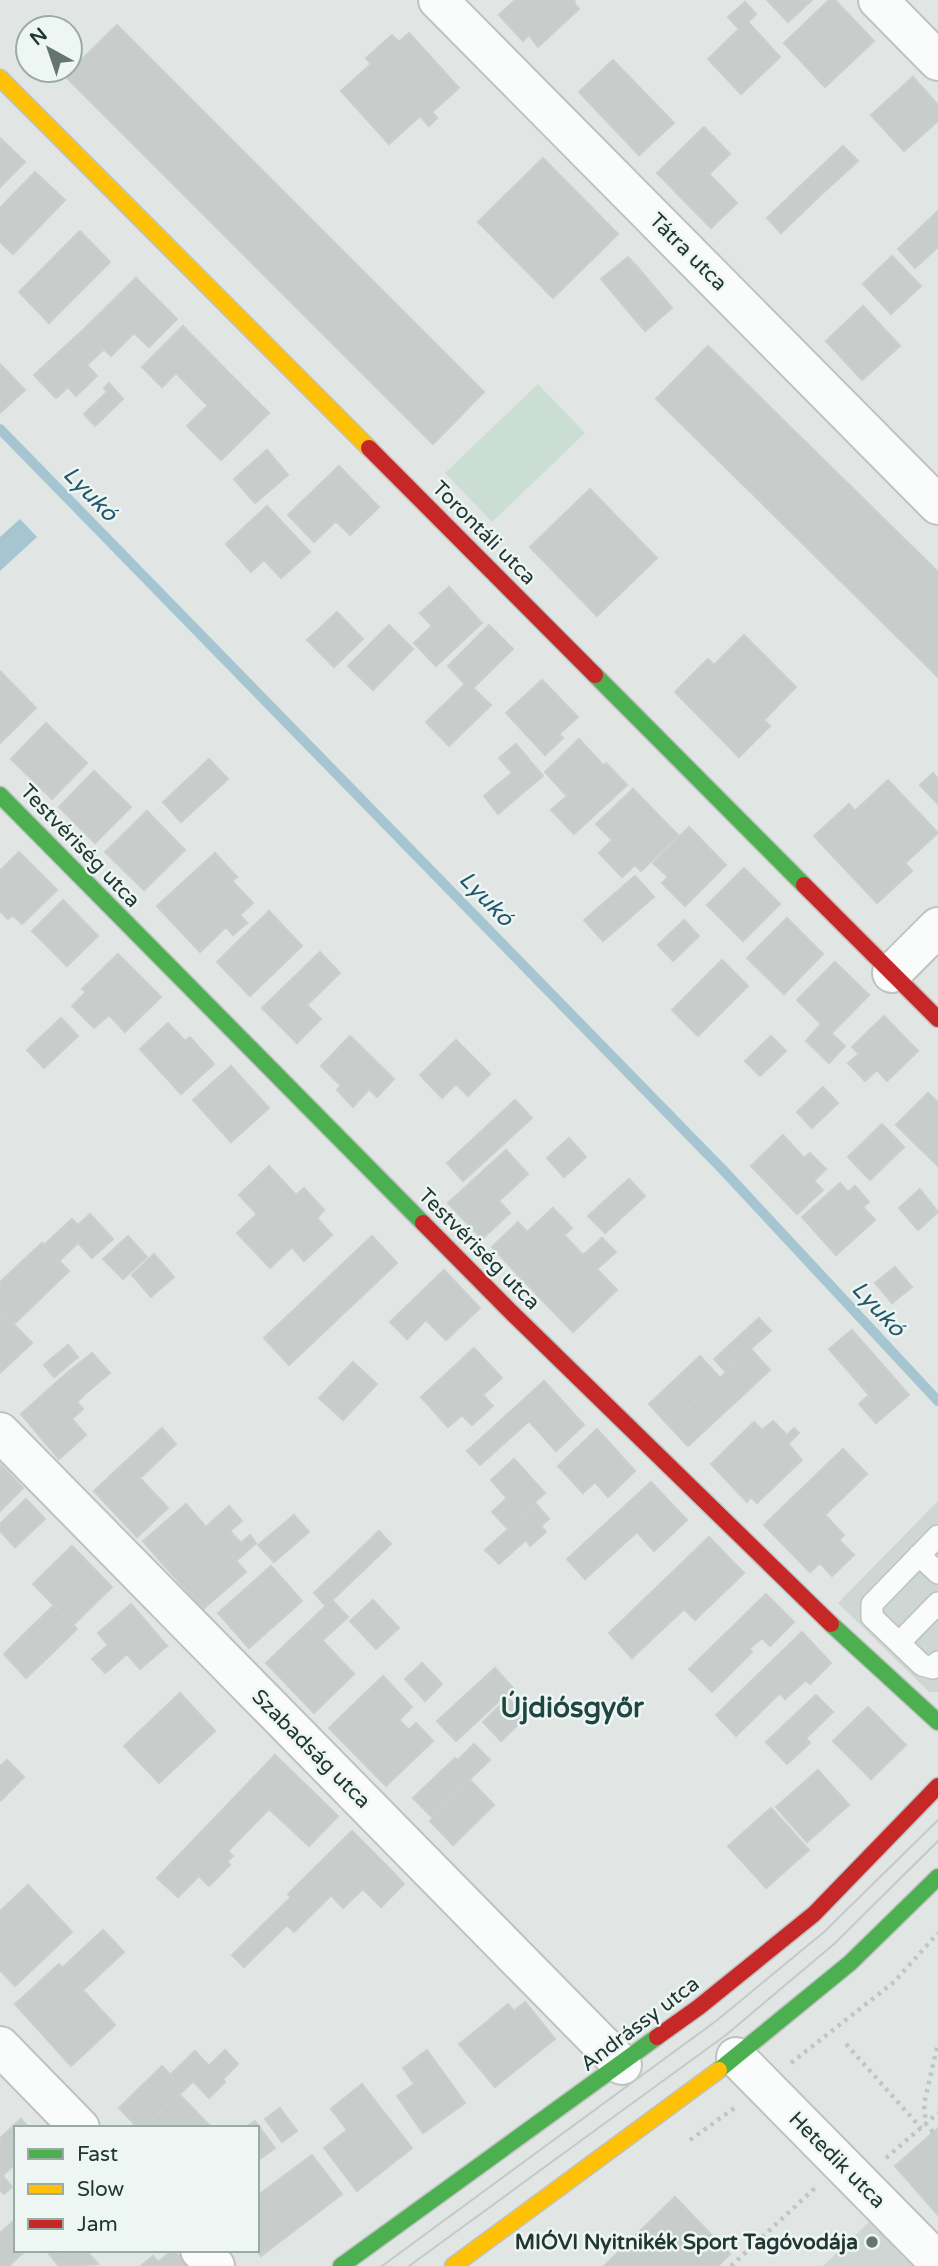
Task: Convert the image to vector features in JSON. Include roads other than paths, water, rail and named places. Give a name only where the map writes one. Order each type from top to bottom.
[{"type":"main road","name":"Torontáli utca","points":[[0,78],[938,1019]]},
{"type":"main road","name":"Testvériség utca","points":[[0,795],[509,1310],[866,1658],[938,1722]]},
{"type":"main road","name":"Andrássy utca","points":[[341,2266],[699,2007],[814,1914],[938,1786]]},
{"type":"main road","points":[[453,2266],[736,2056],[850,1963],[938,1877]]},
{"type":"street","name":"Tátra utca","points":[[438,0],[938,505]]},
{"type":"street","points":[[878,0],[938,61]]},
{"type":"street","points":[[892,973],[938,927]]},
{"type":"street","name":"Szabadság utca","points":[[0,1432],[622,2065]]},
{"type":"street","points":[[0,2046],[78,2126]]},
{"type":"street","name":"Hetedik utca","points":[[736,2056],[938,2262]]},
{"type":"street","points":[[202,2252],[215,2266]]},
{"type":"lane","points":[[938,1536],[872,1604],[873,1616],[922,1665],[933,1668],[938,1662]]},
{"type":"lane","points":[[919,1555],[938,1573]]},
{"type":"lane","points":[[899,1643],[938,1603]]},
{"type":"water","points":[[20,519],[37,537],[0,571],[0,537]]},
{"type":"waterway","name":"Lyukó","points":[[0,429],[724,1171],[938,1401]]},
{"type":"tram line","points":[[382,2266],[716,2021],[824,1932],[938,1820]]},
{"type":"tram line","points":[[409,2266],[726,2035],[834,1944],[938,1841]]},
{"type":"place","name":"MIÓVI Nyitnikék Sport Tagóvodája","points":[[872,2242]]},
{"type":"district","name":"Újdiósgyőr","points":[[572,1708]]}]
